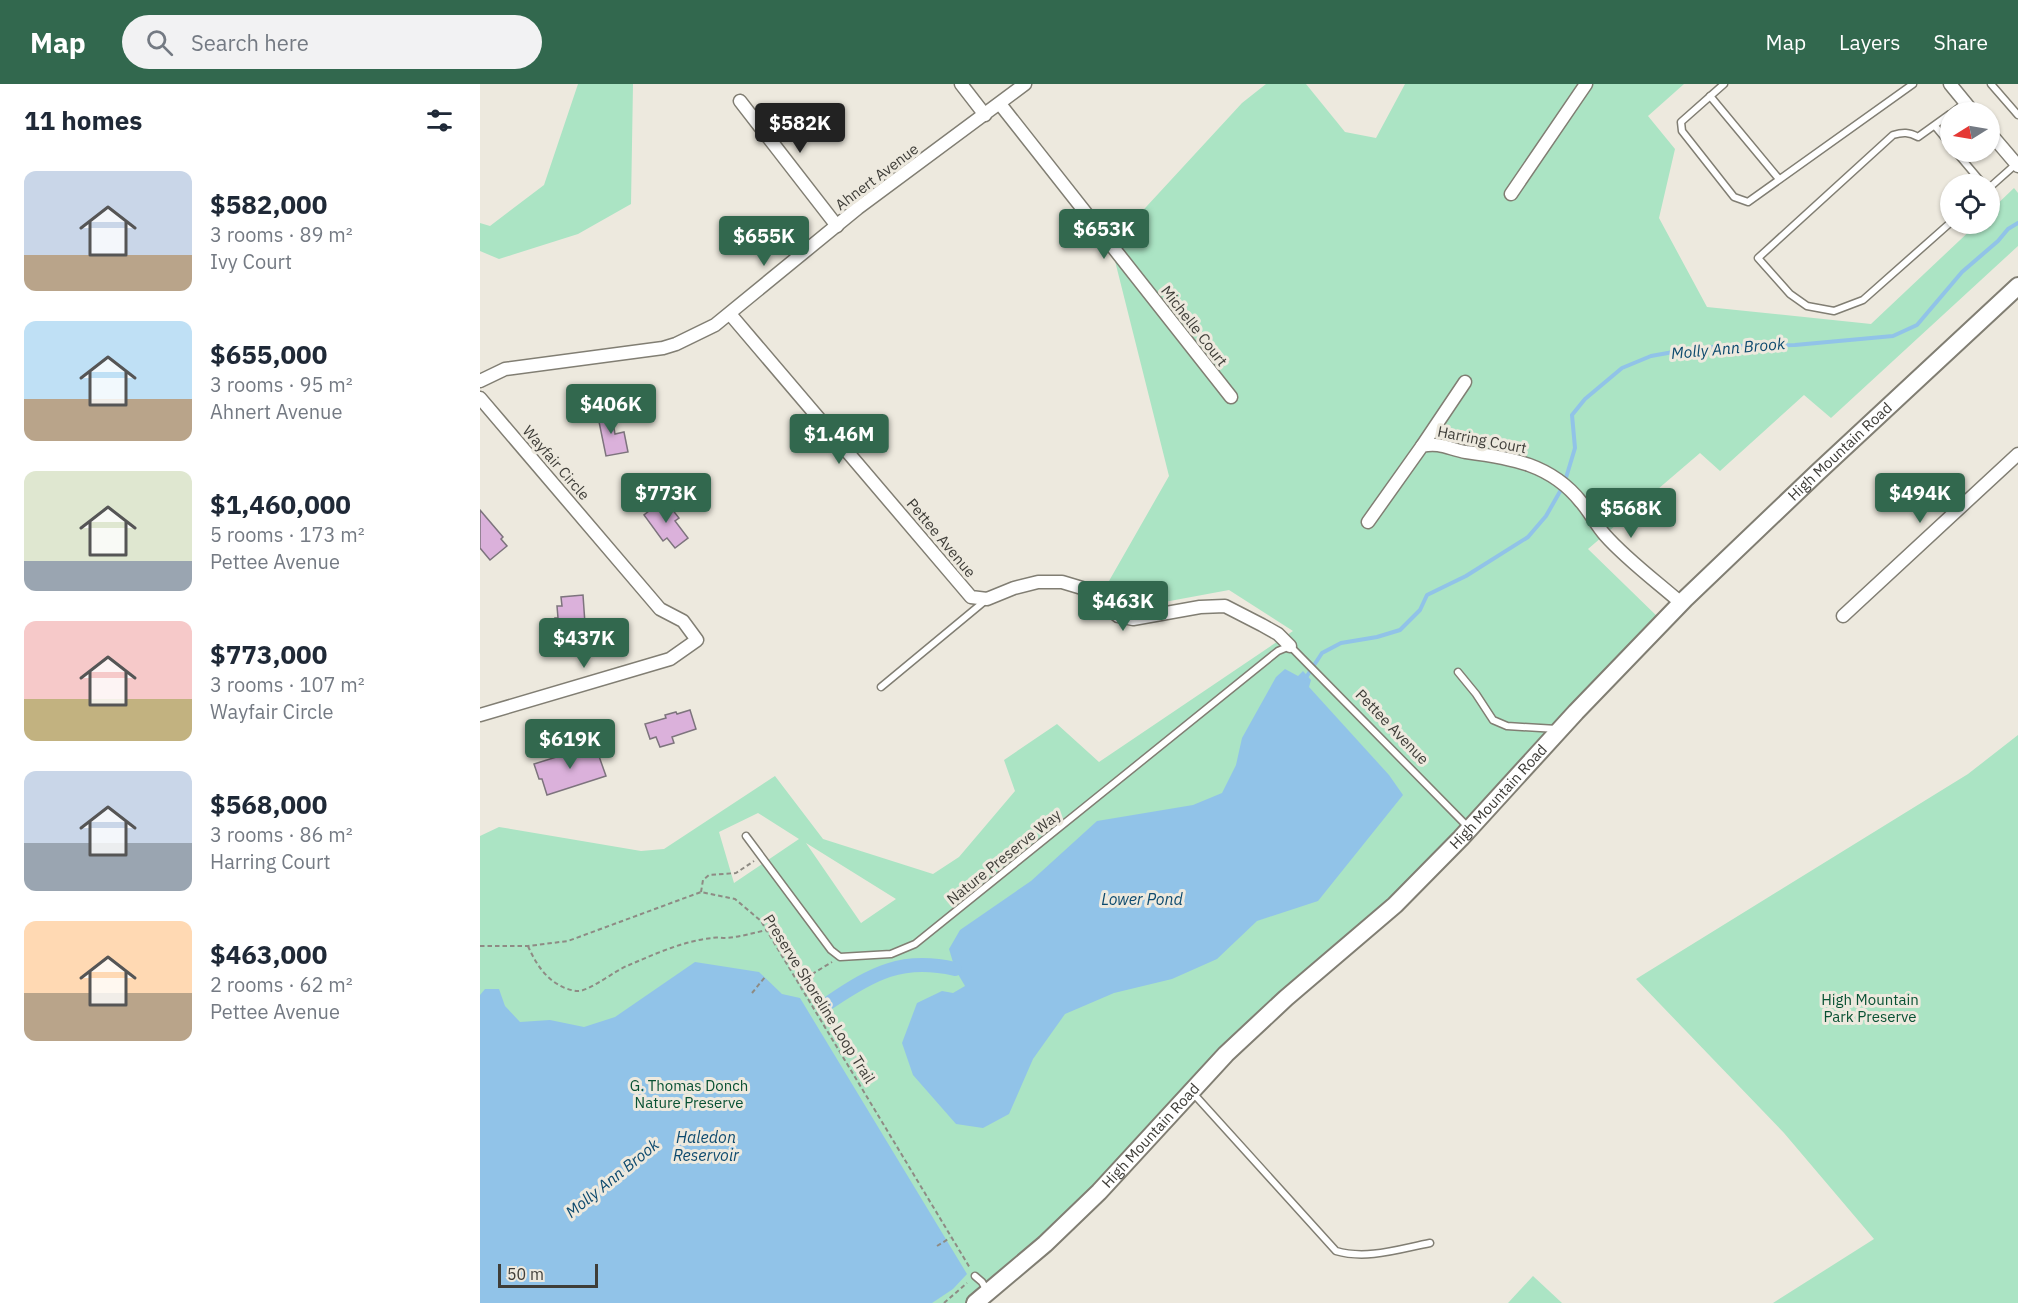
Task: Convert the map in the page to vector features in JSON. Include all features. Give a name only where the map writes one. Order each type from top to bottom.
[{"type":"main road","name":"High Mountain Road","points":[[975,1303],[1046,1244],[1099,1192],[1226,1054],[1286,998],[1395,904],[1470,828],[1560,729],[1681,603],[2018,286]]},
{"type":"street","points":[[961,84],[985,115]]},
{"type":"street","name":"Ahnert Avenue","points":[[480,381],[505,369],[663,348],[715,325],[837,226],[1025,84]]},
{"type":"street","points":[[1511,194],[1586,84]]},
{"type":"street","points":[[1950,84],[1964,102]]},
{"type":"street","points":[[740,101],[837,226]]},
{"type":"street","name":"Michelle Court","points":[[1000,104],[1231,398]]},
{"type":"street","points":[[2000,145],[2017,165]]},
{"type":"street","name":"Pettee Avenue","points":[[730,314],[971,597],[987,599],[1014,588],[1038,582],[1062,582],[1083,588],[1118,616],[1133,619],[1200,607],[1225,606],[1278,634],[1290,646]]},
{"type":"street","points":[[1422,446],[1465,382]]},
{"type":"street","name":"Wayfair Circle","points":[[480,399],[660,609],[683,621],[697,640],[670,659],[480,716]]},
{"type":"street","name":"Harring Court","points":[[1368,522],[1422,446],[1434,443],[1458,451],[1514,459],[1541,468],[1564,484],[1580,500],[1606,536],[1681,603]]},
{"type":"street","points":[[1843,616],[2018,454]]},
{"type":"lane","points":[[1724,84],[1681,122],[1682,131],[1734,196],[1748,202],[1913,84]]},
{"type":"lane","points":[[1991,84],[2018,114]]},
{"type":"lane","points":[[1710,96],[1779,179]]},
{"type":"lane","points":[[1940,122],[1918,137],[1902,132],[1893,135],[1758,258],[1790,294],[1807,306],[1834,311],[1863,300],[1940,232]]},
{"type":"lane","points":[[1935,126],[1940,132]]},
{"type":"lane","points":[[1964,162],[1975,174]]},
{"type":"lane","points":[[2000,179],[2017,165]]},
{"type":"lane","points":[[881,687],[987,599]]},
{"type":"lane","name":"Pettee Avenue","points":[[1290,646],[1470,828]]},
{"type":"lane","name":"Nature Preserve Way","points":[[840,957],[891,954],[915,944],[1278,651],[1290,646]]},
{"type":"lane","points":[[1458,672],[1493,720],[1507,726],[1560,729]]},
{"type":"lane","points":[[746,836],[831,950],[840,957]]},
{"type":"lane","points":[[1191,1091],[1336,1251],[1351,1256],[1378,1254],[1430,1243]]},
{"type":"lane","points":[[975,1276],[988,1292]]},
{"type":"path","points":[[480,946],[528,946],[568,941],[701,892],[703,880],[709,875],[736,873],[761,856]]},
{"type":"path","name":"Preserve Shoreline Loop Trail","points":[[701,892],[735,899],[761,921],[950,1239],[975,1276]]},
{"type":"path","points":[[528,946],[535,962],[546,976],[578,992],[592,987],[625,966],[670,948],[712,938],[744,936],[767,930]]},
{"type":"path","points":[[798,982],[840,957]]},
{"type":"path","points":[[752,993],[765,977]]},
{"type":"path","points":[[937,1246],[950,1239]]},
{"type":"path","points":[[944,1303],[975,1276]]},
{"type":"green space","points":[[578,84],[633,84],[631,204],[578,234],[499,259],[480,251],[480,223],[490,226],[544,185]]},
{"type":"green space","name":"G. Thomas Donch Nature Preserve","points":[[1266,84],[1306,84],[1345,132],[1376,138],[1405,84],[1684,84],[1648,116],[1675,149],[1659,218],[1707,307],[1871,324],[1966,234],[2000,234],[2000,201],[2014,188],[2018,193],[2018,246],[1831,418],[1804,395],[1720,471],[1700,453],[1588,549],[1663,622],[1461,838],[1191,1091],[974,1303],[480,1303],[480,836],[499,827],[641,851],[664,849],[775,776],[823,839],[933,874],[959,857],[1015,791],[1004,760],[1057,724],[1099,762],[1293,631],[1229,590],[1132,608],[1105,588],[1169,476],[1111,245],[1242,103]],"holes":[[[758,813],[799,839],[734,883],[719,832]],[[806,843],[896,899],[861,923]]]},
{"type":"green space","name":"High Mountain Park Preserve","points":[[2018,735],[2018,1303],[1773,1303],[1874,1239],[1784,1133],[1636,979],[1968,774]]},
{"type":"green space","points":[[1533,1276],[1562,1303],[1508,1303]]},
{"type":"water","name":"Lower Pond","points":[[1285,669],[1298,676],[1303,671],[1311,680],[1309,687],[1389,775],[1403,795],[1318,901],[1257,921],[1217,959],[1172,979],[1114,993],[1065,1014],[1033,1059],[1009,1114],[983,1128],[956,1124],[913,1075],[902,1043],[917,1003],[942,991],[953,993],[965,986],[955,969],[949,949],[960,930],[1031,881],[1097,821],[1193,805],[1222,793],[1236,765],[1242,738],[1276,677]]},
{"type":"water","name":"Haledon Reservoir","points":[[695,962],[759,972],[782,994],[800,998],[967,1274],[953,1289],[932,1303],[480,1303],[480,995],[485,989],[499,989],[505,1006],[520,1022],[550,1020],[584,1027],[615,1017]]},
{"type":"building","points":[[611,410],[615,434],[624,432],[628,452],[606,456],[597,412]]},
{"type":"building","points":[[664,499],[679,518],[675,521],[688,538],[675,548],[667,538],[663,541],[644,515]]},
{"type":"building","points":[[480,510],[503,537],[501,539],[507,546],[490,560],[480,548]]},
{"type":"building","points":[[583,595],[586,638],[573,639],[572,630],[556,631],[557,606],[562,606],[561,597]]},
{"type":"building","points":[[690,710],[696,729],[672,737],[674,743],[660,747],[656,737],[650,739],[645,724],[666,718],[665,715]]},
{"type":"building","points":[[595,745],[606,776],[547,795],[534,764]]},
{"type":"waterway","name":"Molly Ann Brook","points":[[1565,481],[1575,448],[1572,415],[1585,399],[1622,368],[1651,356],[1690,349],[1795,345],[1893,336],[1917,325],[1962,272],[1998,241],[2008,229],[2018,223]]},
{"type":"waterway","name":"Molly Ann Brook","points":[[1305,679],[1322,653],[1341,643],[1377,637],[1400,630],[1420,610],[1427,595],[1466,576],[1528,537],[1546,516],[1562,488]]},
{"type":"waterway","points":[[830,1002],[860,983],[889,970],[919,965],[955,969]]}]
